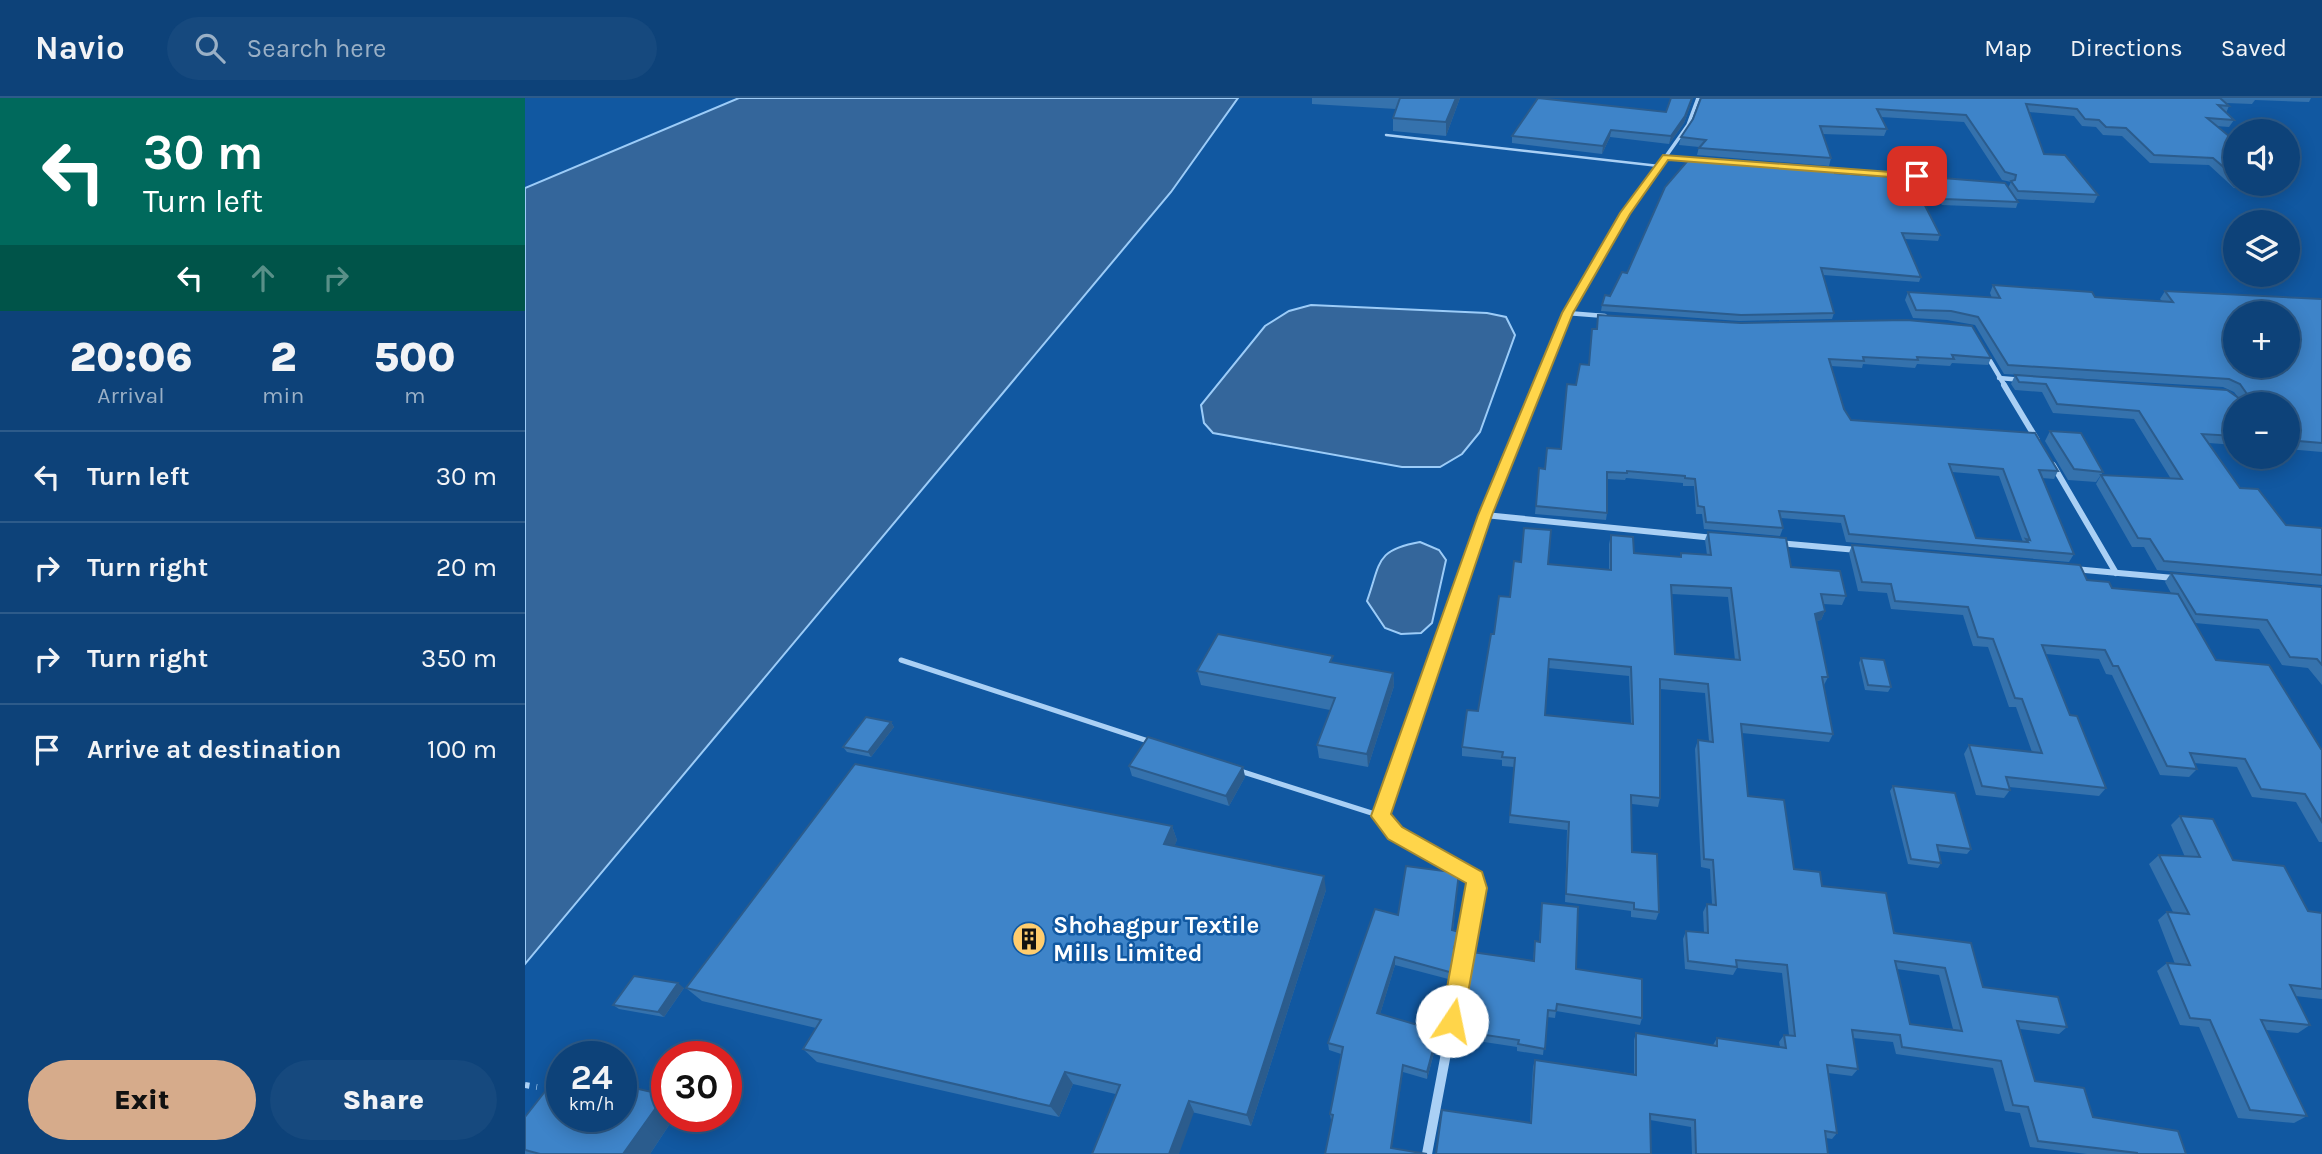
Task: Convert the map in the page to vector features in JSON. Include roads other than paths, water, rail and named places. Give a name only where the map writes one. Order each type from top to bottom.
[{"type":"street","points":[[1427,1154],[1477,888],[1475,878],[1395,833],[1381,816],[1485,515],[1567,313],[1625,213],[1688,125],[1697,98]]},
{"type":"street","points":[[1666,157],[1702,160]]},
{"type":"street","points":[[1794,167],[1943,179]]},
{"type":"street","points":[[1567,313],[1608,317]]},
{"type":"street","points":[[1979,342],[2042,447]]},
{"type":"street","points":[[1999,378],[2027,380]]},
{"type":"street","points":[[2049,458],[2116,573]]},
{"type":"street","points":[[1485,515],[1719,538]]},
{"type":"street","points":[[1774,543],[1870,551]]},
{"type":"street","points":[[2061,568],[2185,579]]},
{"type":"lane","points":[[1386,135],[1659,166]]},
{"type":"lane","points":[[901,660],[1159,744]]},
{"type":"lane","points":[[1224,765],[1381,816]]},
{"type":"water","points":[[739,98],[1238,98],[1171,192],[525,964],[525,188]]},
{"type":"water","points":[[1311,305],[1487,313],[1506,317],[1515,335],[1480,432],[1462,454],[1440,467],[1402,467],[1213,433],[1204,423],[1201,405],[1265,326],[1289,311]]},
{"type":"water","points":[[1420,542],[1439,550],[1446,560],[1432,623],[1421,633],[1401,634],[1385,628],[1367,601],[1378,567],[1387,554],[1405,545]]},
{"type":"place","name":"Shohagpur Textile Mills Limited","points":[[1029,939]]}]
